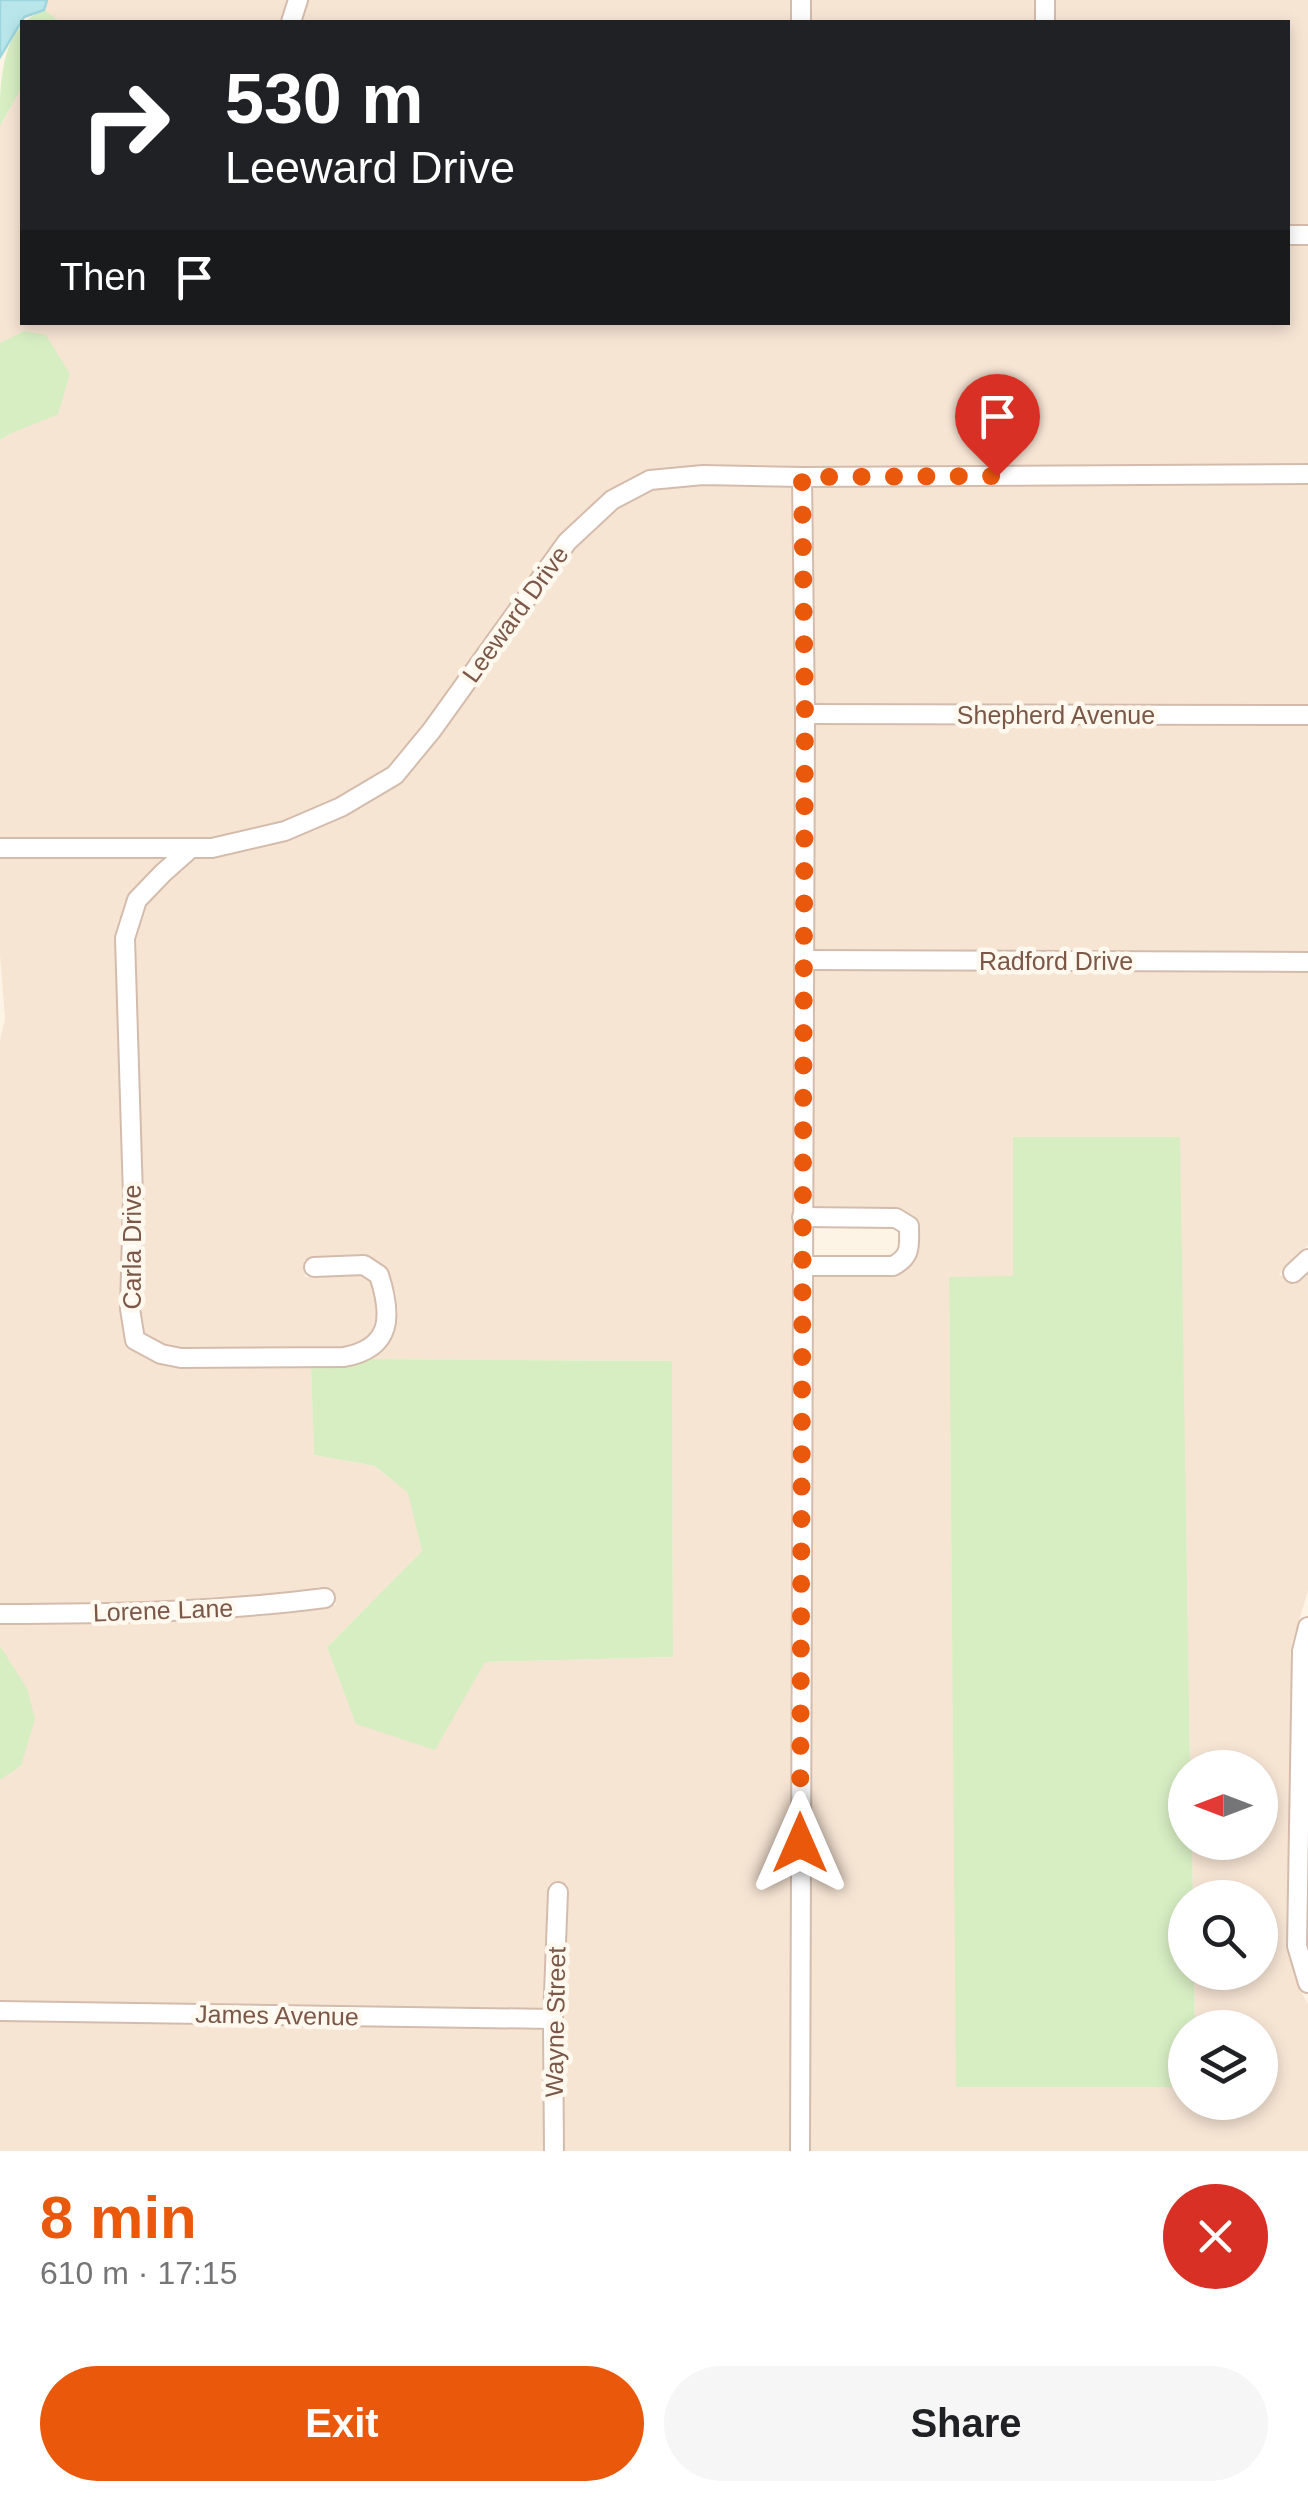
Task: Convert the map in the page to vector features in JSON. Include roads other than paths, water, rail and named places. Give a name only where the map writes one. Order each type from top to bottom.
[{"type":"street","name":"Leeward Drive","points":[[0,848],[212,848],[285,831],[341,807],[395,776],[566,542],[612,500],[650,480],[703,475],[1308,474]]},
{"type":"street","points":[[800,2151],[805,714],[802,477]]},
{"type":"street","name":"Shepherd Avenue","points":[[805,714],[1308,715]]},
{"type":"street","name":"Carla Drive","points":[[190,849],[137,900],[125,938],[133,1196],[130,1309],[135,1340],[160,1354],[180,1358],[344,1357],[365,1353],[379,1340],[388,1312],[379,1274],[364,1265],[314,1267]]},
{"type":"street","name":"Radford Drive","points":[[804,960],[1308,962]]},
{"type":"street","points":[[802,1217],[896,1218],[909,1226],[909,1248],[904,1260],[893,1266],[802,1266]]},
{"type":"street","points":[[1293,1273],[1308,1258]]},
{"type":"street","name":"Lorene Lane","points":[[0,1614],[206,1609],[325,1598]]},
{"type":"street","points":[[1308,1627],[1302,1651],[1296,1946],[1308,1983]]},
{"type":"street","name":"Wayne Street","points":[[554,2151],[553,2019],[558,1892]]},
{"type":"street","name":"James Avenue","points":[[0,2012],[553,2019]]},
{"type":"water","points":[[0,0],[47,0],[44,10],[20,20],[0,57]]}]
